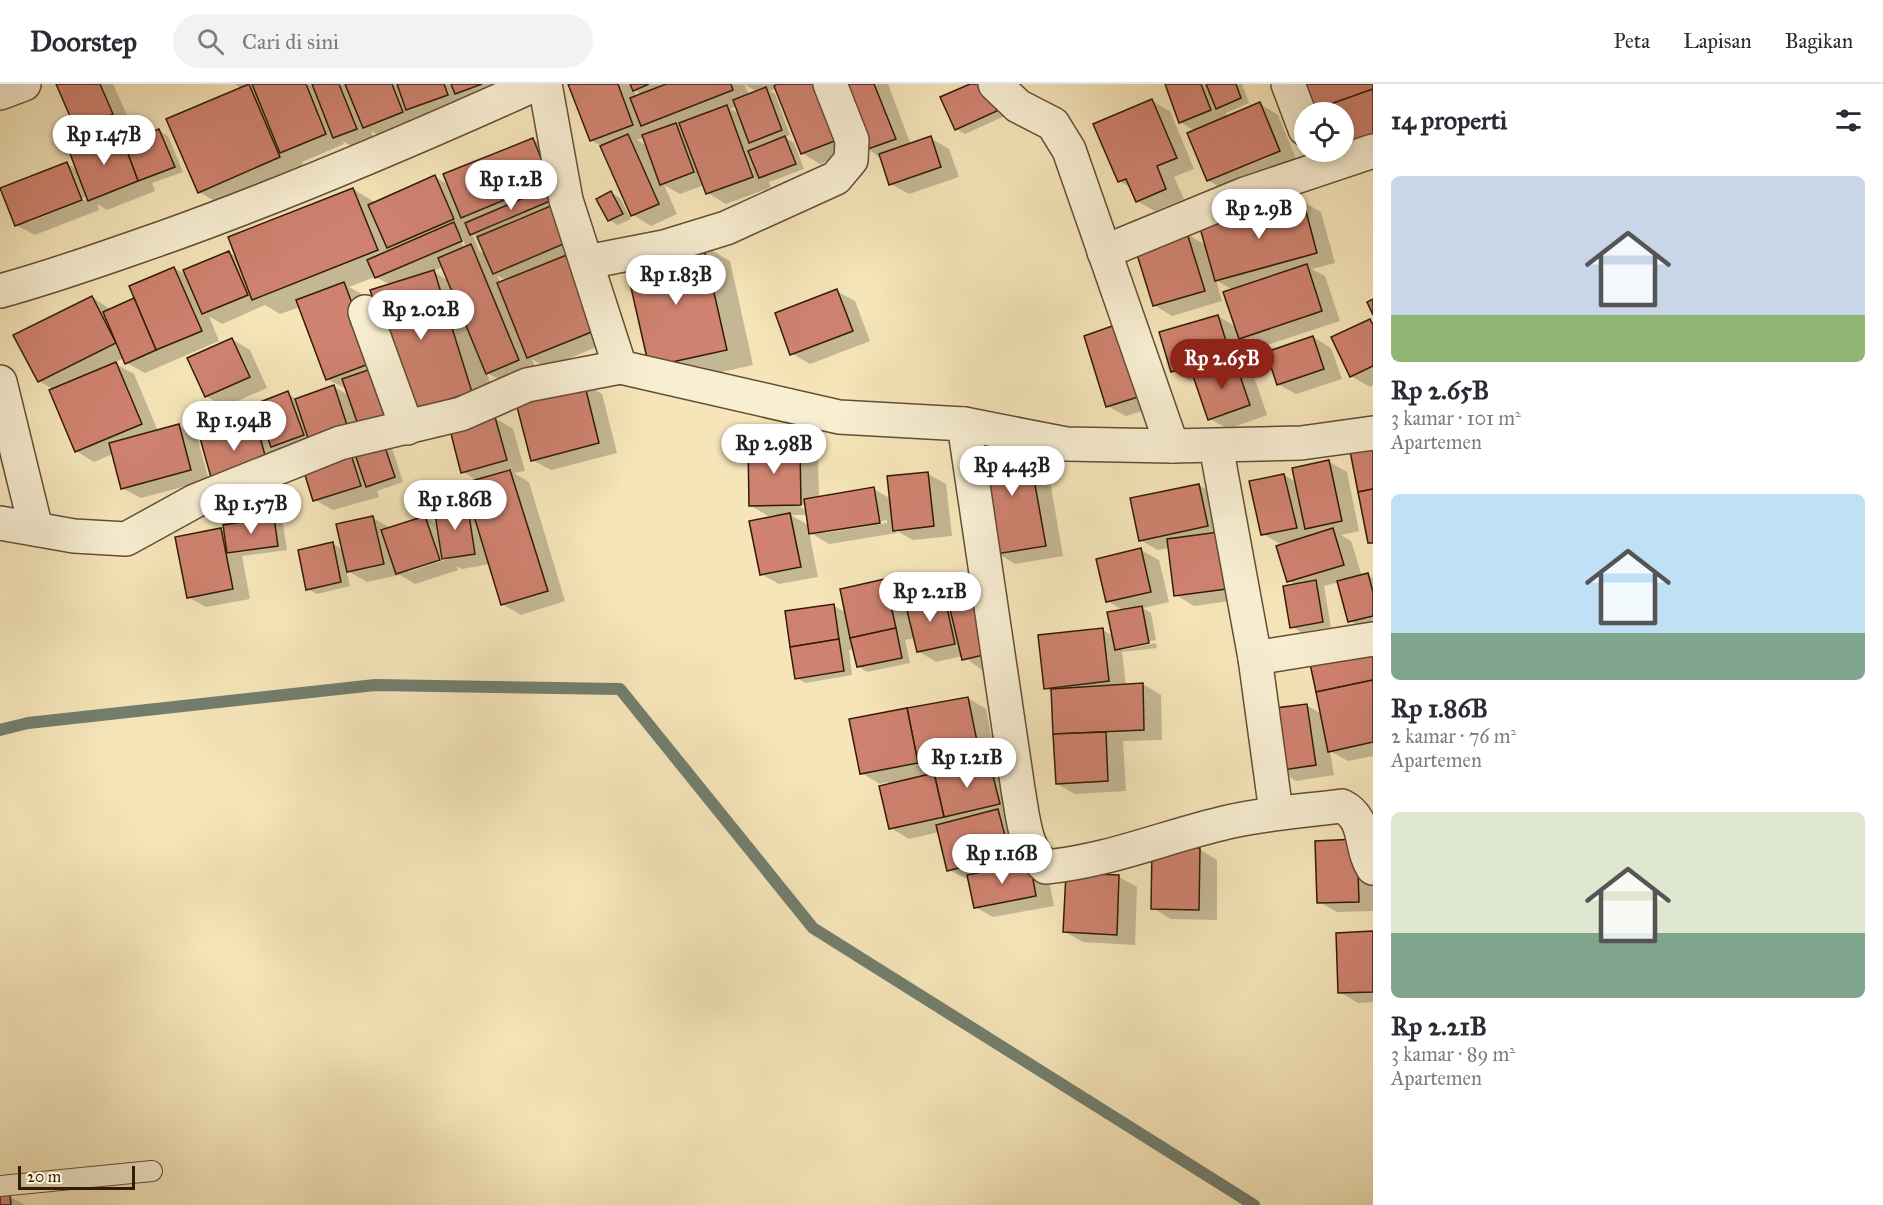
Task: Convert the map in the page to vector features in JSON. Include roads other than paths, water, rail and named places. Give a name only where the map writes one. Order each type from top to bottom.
[{"type":"street","points":[[0,93],[24,84]]},
{"type":"street","points":[[0,291],[50,278],[225,215],[392,149],[536,84]]},
{"type":"street","points":[[545,84],[566,200],[620,367]]},
{"type":"street","points":[[587,261],[664,247],[726,228],[836,178],[851,160],[852,140],[830,84]]},
{"type":"street","points":[[995,84],[1018,106],[1053,124],[1061,135],[1172,446]]},
{"type":"street","points":[[1288,84],[1295,102]]},
{"type":"street","points":[[1354,154],[1373,151]]},
{"type":"street","points":[[1104,252],[1312,162]]},
{"type":"street","points":[[365,312],[407,428]]},
{"type":"street","points":[[0,523],[74,536],[126,539],[195,501],[330,447],[461,414],[527,385],[620,367],[838,417],[964,424],[1066,444],[1216,446],[1301,442],[1373,433]]},
{"type":"street","points":[[0,382],[36,529]]},
{"type":"street","points":[[964,424],[1018,789],[1026,833],[1034,858],[1046,867],[1064,866],[1137,850],[1227,822],[1276,812],[1342,806],[1350,810],[1360,824],[1373,868]]},
{"type":"street","points":[[1216,446],[1255,658],[1276,812]]},
{"type":"street","points":[[1255,658],[1373,639]]},
{"type":"lane","points":[[0,1186],[152,1171]]},
{"type":"waterway","points":[[0,730],[28,723],[375,685],[620,689],[813,928],[1254,1205]]}]
